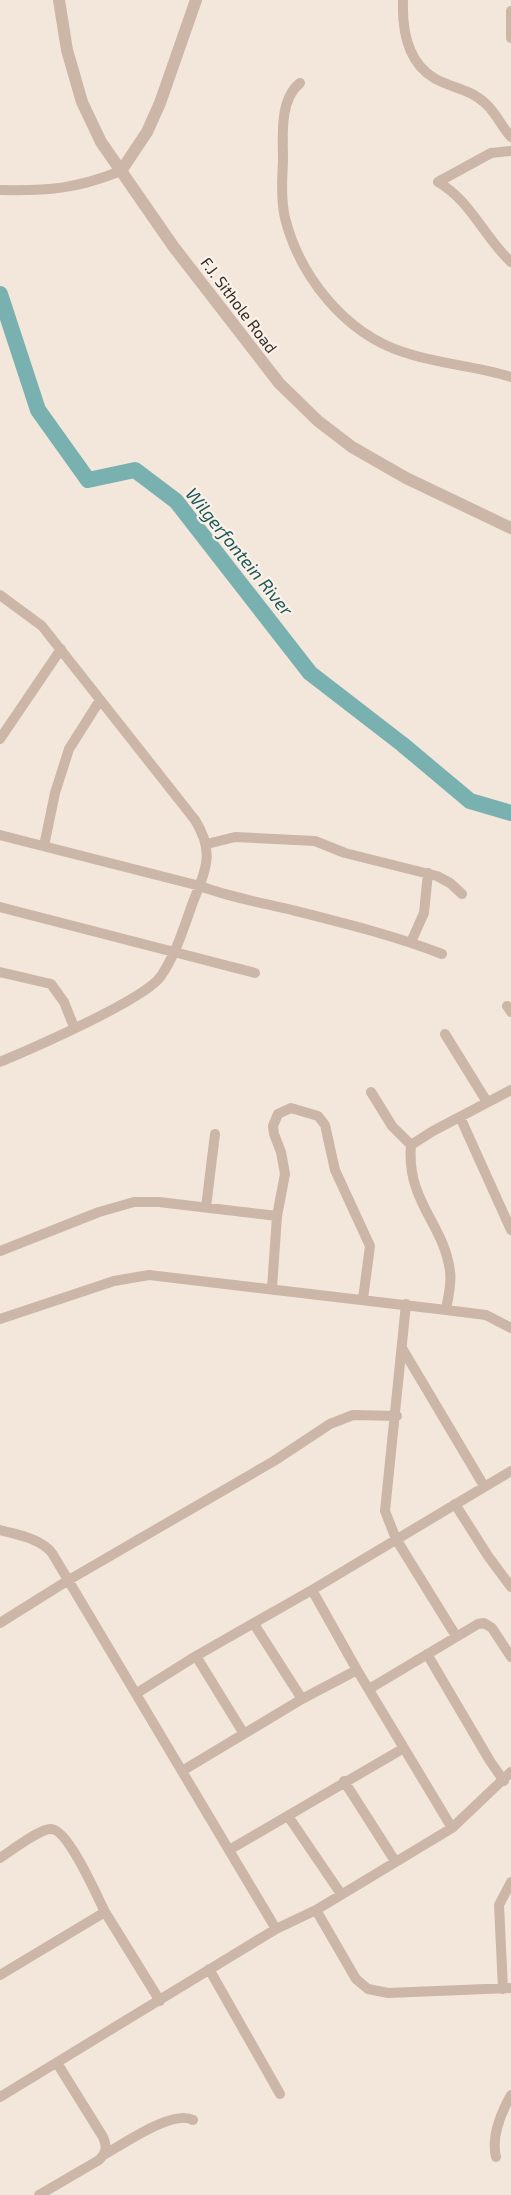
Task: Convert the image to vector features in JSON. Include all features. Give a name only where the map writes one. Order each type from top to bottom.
[{"type":"street","name":"F.J. Sithole Road","points":[[60,0],[67,50],[82,102],[101,142],[244,340],[279,383],[318,421],[352,447],[406,478],[511,528]]},
{"type":"street","points":[[0,190],[65,188],[88,184],[121,171],[147,132],[160,102],[196,0]]},
{"type":"street","points":[[404,0],[405,36],[423,69],[434,78],[463,89],[486,104],[511,137]]},
{"type":"street","points":[[511,11],[511,38]]},
{"type":"street","points":[[300,83],[294,88],[285,110],[282,196],[285,219],[302,261],[322,295],[342,315],[369,336],[403,352],[511,377]]},
{"type":"street","points":[[511,151],[486,155],[438,182],[456,194],[472,212],[501,253],[511,262]]},
{"type":"street","points":[[0,595],[37,620],[195,820],[205,835],[207,844],[207,866],[200,886],[174,952],[161,976],[153,985],[0,1062]]},
{"type":"street","points":[[0,739],[61,649]]},
{"type":"street","points":[[44,846],[55,793],[69,749],[100,700]]},
{"type":"street","points":[[0,835],[200,886],[224,895],[289,909],[411,942],[442,954]]},
{"type":"street","points":[[207,844],[236,836],[315,841],[345,853],[428,874],[450,883],[462,894]]},
{"type":"street","points":[[411,942],[424,913],[428,874]]},
{"type":"street","points":[[0,907],[255,973]]},
{"type":"street","points":[[0,972],[51,984],[64,1002],[74,1026]]},
{"type":"street","points":[[444,1034],[487,1102]]},
{"type":"street","points":[[411,1145],[460,1116],[511,1090]]},
{"type":"street","points":[[371,1092],[392,1126],[411,1145],[410,1168],[413,1185],[446,1255],[448,1264],[450,1287],[446,1310]]},
{"type":"street","points":[[272,1288],[277,1216],[285,1174],[273,1126],[278,1114],[291,1108],[318,1116],[325,1125],[335,1170],[370,1246],[363,1299]]},
{"type":"street","points":[[460,1116],[507,1207],[511,1230]]},
{"type":"street","points":[[206,1207],[215,1134]]},
{"type":"street","points":[[0,1251],[99,1212],[134,1202],[206,1207],[277,1216]]},
{"type":"street","points":[[0,1319],[114,1281],[149,1275],[406,1304],[486,1316],[511,1328]]},
{"type":"street","points":[[406,1304],[397,1416],[386,1511],[396,1539],[456,1636]]},
{"type":"street","points":[[402,1348],[484,1486]]},
{"type":"street","points":[[0,1623],[68,1581],[274,1461],[330,1424],[353,1414],[397,1416]]},
{"type":"street","points":[[137,1693],[196,1656],[312,1590],[511,1470]]},
{"type":"street","points":[[455,1504],[488,1556],[511,1587]]},
{"type":"street","points":[[0,1530],[28,1538],[49,1549],[137,1693],[276,1929]]},
{"type":"street","points":[[312,1590],[357,1670],[452,1828]]},
{"type":"street","points":[[369,1689],[478,1624],[484,1623],[492,1628],[511,1657]]},
{"type":"street","points":[[254,1624],[302,1700]]},
{"type":"street","points":[[0,2097],[276,1929],[316,1910],[452,1828],[508,1776],[490,1761],[428,1654]]},
{"type":"street","points":[[196,1656],[244,1734]]},
{"type":"street","points":[[182,1771],[302,1700],[357,1670]]},
{"type":"street","points":[[229,1850],[344,1781],[404,1748]]},
{"type":"street","points":[[344,1781],[395,1861]]},
{"type":"street","points":[[288,1816],[341,1894]]},
{"type":"street","points":[[0,1858],[48,1829],[55,1830],[72,1848],[105,1912],[160,2001]]},
{"type":"street","points":[[316,1910],[356,1979],[368,1989],[388,1993],[507,1988],[499,1905],[511,1882]]},
{"type":"street","points":[[0,1975],[105,1912]]},
{"type":"street","points":[[209,1969],[280,2094]]},
{"type":"street","points":[[57,2063],[103,2137],[106,2143],[105,2154]]},
{"type":"street","points":[[496,2157],[494,2140],[505,2106],[511,2095]]},
{"type":"street","points":[[39,2195],[105,2154],[170,2120],[185,2117],[193,2120]]},
{"type":"waterway","name":"Wilgerfontein River","points":[[0,294],[38,410],[88,480],[135,470],[176,501],[310,673],[402,744],[470,801],[511,813]]}]
